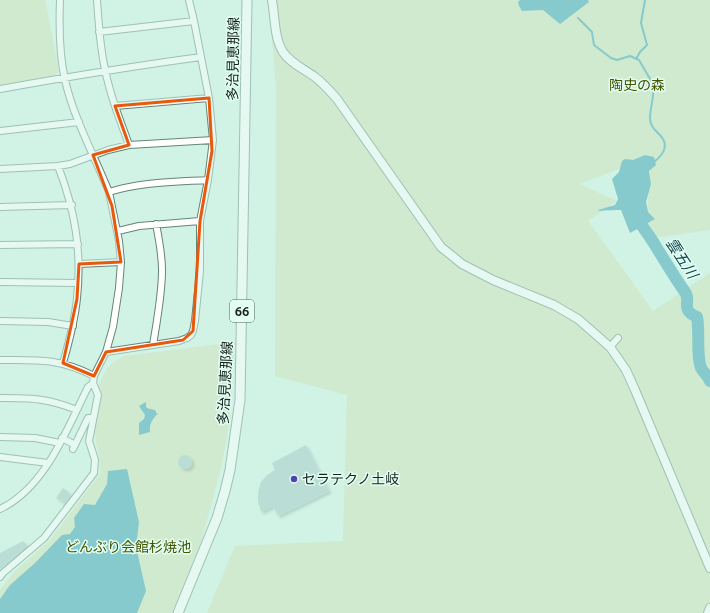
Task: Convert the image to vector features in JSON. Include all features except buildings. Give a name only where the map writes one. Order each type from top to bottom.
[{"type":"main road","name":"多治見恵那線","points":[[178,613],[215,524],[225,491],[230,470],[240,400],[247,0]]},
{"type":"street","points":[[0,509],[10,504],[25,492],[44,470],[61,441],[106,352],[116,310],[121,262],[118,232],[109,192],[79,122],[65,79],[60,48],[60,0]]},
{"type":"street","points":[[97,0],[105,70],[115,106],[129,145]]},
{"type":"street","points":[[106,352],[183,340],[194,331],[200,272],[200,221],[208,180],[212,140],[209,98],[194,21],[188,0]]},
{"type":"street","points":[[272,0],[278,36],[283,51],[290,61],[316,78],[337,98],[441,247],[462,264],[493,280],[554,305],[578,319],[610,348],[626,370],[710,568]]},
{"type":"street","points":[[100,32],[194,21]]},
{"type":"street","points":[[0,90],[55,79],[65,79],[105,70],[201,57]]},
{"type":"street","points":[[115,106],[209,98]]},
{"type":"street","points":[[0,132],[79,122]]},
{"type":"street","points":[[0,169],[70,164],[93,155],[129,145],[212,140]]},
{"type":"street","points":[[58,166],[72,205],[76,224],[79,264],[77,299],[73,326],[63,363]]},
{"type":"street","points":[[109,192],[123,187],[155,183],[208,180]]},
{"type":"street","points":[[0,207],[72,205]]},
{"type":"street","points":[[118,232],[139,226],[200,221]]},
{"type":"street","points":[[153,345],[162,277],[160,241],[156,224]]},
{"type":"street","points":[[0,245],[78,244]]},
{"type":"street","points":[[79,264],[121,262]]},
{"type":"street","points":[[0,282],[78,283]]},
{"type":"street","points":[[0,321],[48,322],[73,326]]},
{"type":"street","points":[[610,348],[618,338]]},
{"type":"street","points":[[0,360],[39,360],[63,363],[72,366],[93,379],[98,395],[92,418],[89,441],[95,460],[94,473],[44,538],[2,573],[0,577]]},
{"type":"street","points":[[0,398],[40,398],[77,410]]},
{"type":"street","points":[[0,437],[35,438],[61,441],[74,447],[88,418],[92,418]]},
{"type":"street","points":[[0,457],[48,463]]},
{"type":"street","points":[[708,613],[710,608]]},
{"type":"highlighted area","points":[[209,98],[212,151],[200,221],[193,331],[183,340],[106,352],[94,376],[63,363],[77,299],[79,264],[121,262],[112,206],[93,155],[129,145],[115,106]]},
{"type":"green space","points":[[0,0],[45,0],[59,71],[56,75],[0,86]]},
{"type":"green space","name":"陶史の森","points":[[269,0],[710,0],[710,230],[645,239],[651,157],[579,184],[617,201],[588,221],[653,311],[710,273],[710,613],[207,613],[235,546],[343,541],[347,395],[275,376],[276,88]]},
{"type":"green space","name":"どんぶり会館杉焼池","points":[[235,342],[229,425],[221,468],[201,542],[172,613],[0,613],[0,590],[13,573],[49,541],[100,474],[100,464],[95,433],[100,400],[98,387],[108,368],[125,356]]},
{"type":"water","points":[[520,0],[588,0],[589,2],[560,24],[543,10],[522,11],[518,2]]},
{"type":"water","points":[[645,155],[654,157],[656,165],[649,171],[651,184],[646,202],[648,212],[655,219],[630,233],[621,210],[598,210],[615,205],[618,199],[612,179],[619,172],[622,161],[625,159],[633,160]]},
{"type":"water","points":[[146,402],[146,407],[155,410],[156,413],[158,413],[151,422],[150,432],[139,435],[139,423],[144,419],[145,415],[139,406]]},
{"type":"water","points":[[127,469],[139,522],[136,547],[146,591],[137,613],[0,613],[0,599],[10,585],[35,563],[62,535],[70,534],[75,527],[74,518],[84,504],[95,505],[107,484],[108,471]]},
{"type":"waterway","points":[[636,59],[647,45],[641,23],[645,0]]},
{"type":"waterway","points":[[578,18],[592,32],[594,45],[611,58],[617,60],[630,56],[639,60],[653,84],[650,118],[653,127],[662,137],[665,145],[659,158],[654,162]]},
{"type":"waterway","name":"雲五川","points":[[634,213],[685,292],[687,296],[687,308],[697,317],[698,350],[701,368],[710,381]]},
{"type":"place","name":"セラテクノ土岐","points":[[294,479]]}]
